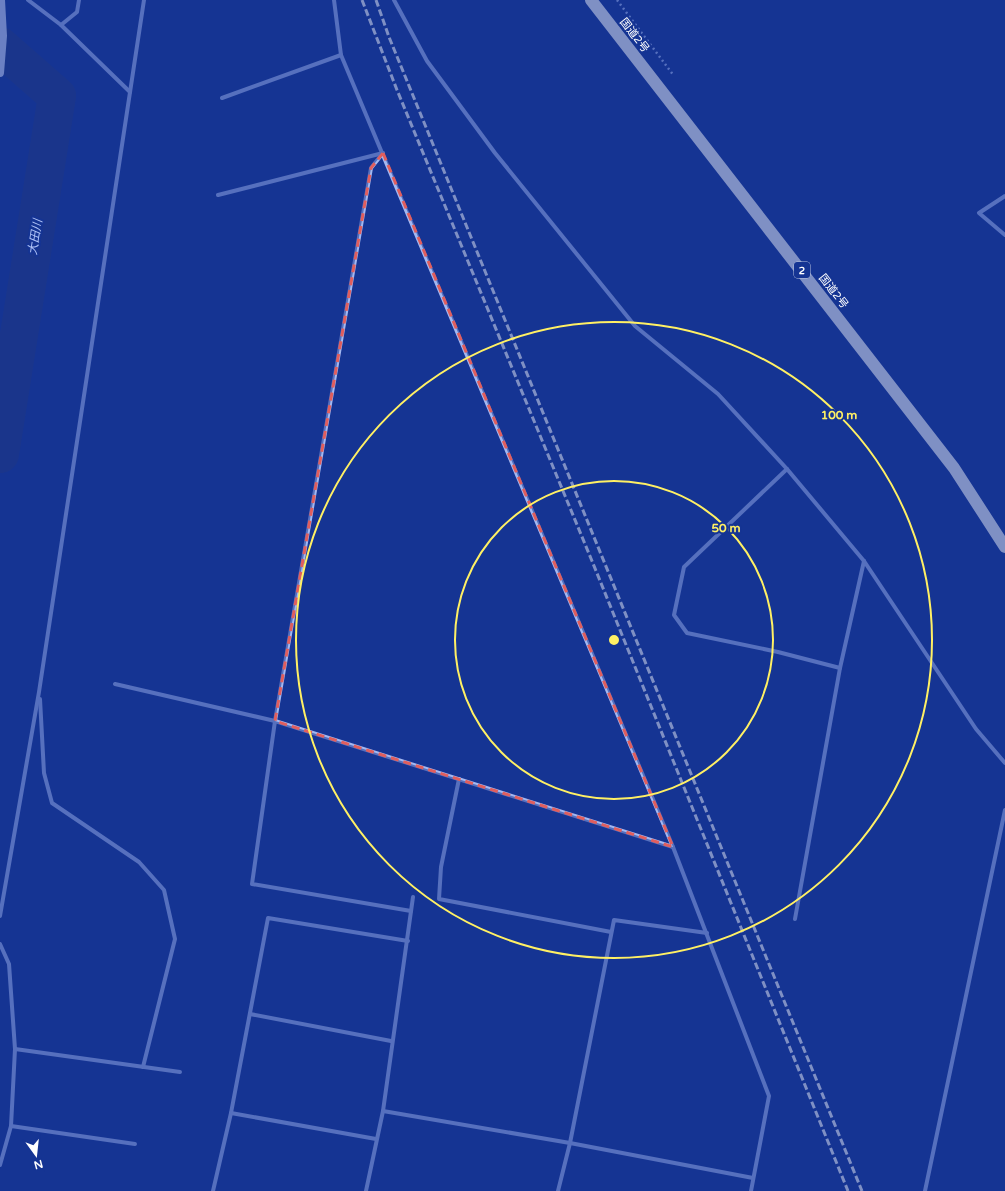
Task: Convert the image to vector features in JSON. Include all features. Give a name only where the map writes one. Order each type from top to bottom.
[{"type":"highway","name":"国道2号","points":[[591,0],[954,468],[1005,546]]},
{"type":"street","points":[[0,73],[3,36],[2,0]]},
{"type":"street","points":[[28,0],[60,25],[130,92]]},
{"type":"street","points":[[60,25],[77,12],[79,0]]},
{"type":"street","points":[[0,916],[40,692],[144,0]]},
{"type":"street","points":[[334,0],[341,54],[673,847],[768,1096],[751,1191]]},
{"type":"street","points":[[394,0],[427,61],[495,153],[635,326],[718,394],[787,469],[864,561],[976,729],[1005,763]]},
{"type":"street","points":[[222,98],[341,54]]},
{"type":"street","points":[[218,194],[383,153]]},
{"type":"street","points":[[383,153],[371,168],[275,721],[252,884],[411,911]]},
{"type":"street","points":[[1005,196],[979,213],[1005,235]]},
{"type":"street","points":[[787,469],[684,567],[674,615],[686,633],[778,652],[840,668]]},
{"type":"street","points":[[795,919],[840,668],[864,561]]},
{"type":"street","points":[[115,684],[275,721],[673,847]]},
{"type":"street","points":[[40,692],[44,773],[52,802],[139,862],[164,890],[175,939],[143,1067]]},
{"type":"street","points":[[459,779],[441,867],[439,899],[611,932]]},
{"type":"street","points":[[924,1191],[1005,810]]},
{"type":"street","points":[[366,1191],[383,1110],[413,897]]},
{"type":"street","points":[[213,1191],[231,1113],[268,918],[408,941]]},
{"type":"street","points":[[558,1191],[570,1143],[614,920],[707,933]]},
{"type":"street","points":[[0,944],[9,964],[15,1049],[11,1126],[0,1165]]},
{"type":"street","points":[[250,1014],[392,1042]]},
{"type":"street","points":[[15,1049],[180,1072]]},
{"type":"street","points":[[383,1110],[570,1143],[753,1178]]},
{"type":"street","points":[[231,1113],[376,1139]]},
{"type":"street","points":[[11,1126],[135,1144]]},
{"type":"highlighted area","points":[[383,153],[673,847],[275,721],[371,168]]},
{"type":"waterway","name":"大田川","points":[[0,46],[57,96],[0,454]]},
{"type":"railway","points":[[362,0],[397,90],[592,561],[848,1191]]},
{"type":"railway","points":[[376,0],[389,37],[862,1191]]}]
